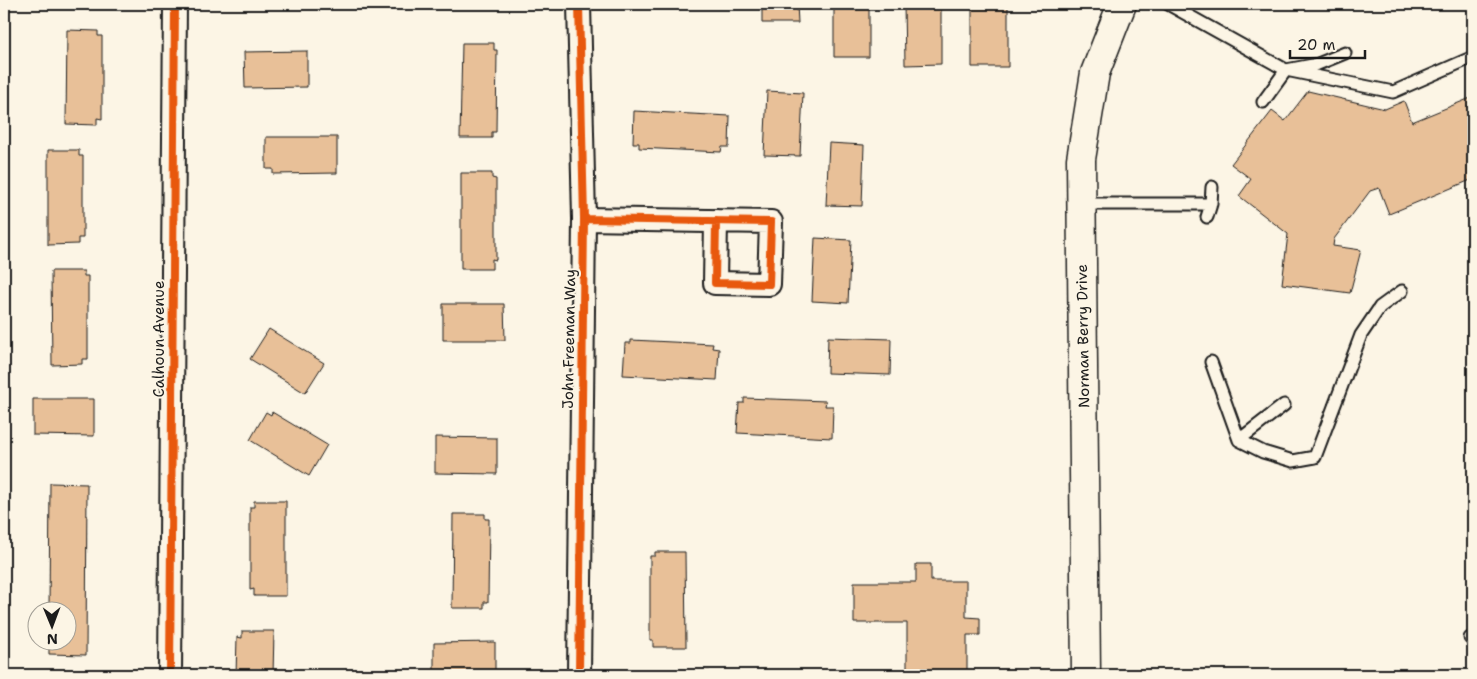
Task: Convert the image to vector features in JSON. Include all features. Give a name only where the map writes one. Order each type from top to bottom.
[{"type":"main road","name":"Norman Berry Drive","points":[[1086,675],[1081,159],[1095,73],[1122,4]]},
{"type":"street","name":"Calhoun Avenue","points":[[170,675],[175,4]]},
{"type":"street","name":"John Freeman Way","points":[[579,4],[584,219],[579,675]]},
{"type":"street","points":[[584,219],[716,221]]},
{"type":"lane","points":[[1168,4],[1286,70],[1393,92],[1473,57]]},
{"type":"lane","points":[[1263,102],[1286,70],[1318,64],[1345,53]]},
{"type":"lane","points":[[1207,217],[1211,204],[1212,187]]},
{"type":"lane","points":[[1082,204],[1211,204]]},
{"type":"lane","points":[[1211,362],[1239,440],[1263,452],[1293,461],[1315,457],[1361,335],[1380,307],[1402,290]]},
{"type":"lane","points":[[1239,440],[1284,405]]},
{"type":"building","points":[[53,4],[90,4],[90,6],[53,6]]},
{"type":"building","points":[[762,4],[797,4],[798,23],[762,23]]},
{"type":"building","points":[[834,4],[869,4],[869,57],[834,57]]},
{"type":"building","points":[[904,4],[941,4],[941,64],[905,65]]},
{"type":"building","points":[[972,5],[1008,5],[1008,67],[972,67]]},
{"type":"building","points":[[67,30],[98,31],[98,36],[102,36],[102,119],[97,118],[97,125],[66,124]]},
{"type":"building","points":[[462,43],[494,43],[494,50],[497,50],[496,132],[492,132],[492,138],[460,138]]},
{"type":"building","points":[[307,51],[307,87],[245,88],[244,52]]},
{"type":"building","points":[[767,91],[803,93],[800,156],[764,155]]},
{"type":"building","points":[[1308,91],[1385,109],[1404,101],[1412,122],[1473,97],[1473,179],[1389,214],[1379,188],[1370,191],[1334,239],[1333,246],[1361,250],[1350,293],[1282,284],[1288,234],[1239,196],[1251,179],[1231,164],[1272,111],[1285,121]]},
{"type":"building","points":[[634,111],[730,116],[729,147],[722,147],[721,152],[639,148],[639,143],[633,143]]},
{"type":"building","points":[[266,137],[337,137],[337,173],[273,174],[273,169],[266,169]]},
{"type":"building","points":[[829,143],[864,145],[862,206],[826,205]]},
{"type":"building","points":[[48,150],[79,150],[79,156],[83,156],[83,238],[78,238],[78,244],[48,245]]},
{"type":"building","points":[[461,173],[492,173],[492,178],[496,179],[496,260],[492,259],[492,269],[461,269]]},
{"type":"building","points":[[815,238],[851,240],[848,303],[812,301]]},
{"type":"building","points":[[51,271],[84,271],[84,276],[88,276],[88,359],[82,359],[82,364],[52,365]]},
{"type":"building","points":[[443,304],[504,304],[505,340],[443,340]]},
{"type":"building","points":[[269,329],[324,363],[305,393],[250,359]]},
{"type":"building","points":[[828,337],[891,339],[890,375],[827,373]]},
{"type":"building","points":[[631,340],[713,344],[712,348],[719,349],[717,380],[623,375],[625,343],[631,343]]},
{"type":"building","points":[[744,398],[826,401],[825,406],[833,406],[832,438],[737,433],[739,403],[744,403]]},
{"type":"building","points":[[33,399],[94,399],[94,436],[33,435]]},
{"type":"building","points":[[266,412],[271,415],[272,412],[327,445],[309,476],[250,440]]},
{"type":"building","points":[[435,437],[497,438],[497,474],[435,473]]},
{"type":"building","points":[[50,483],[87,484],[86,655],[49,654],[49,652],[78,652],[78,602],[49,602]]},
{"type":"building","points":[[254,501],[286,501],[286,596],[254,596],[254,589],[250,590],[250,507],[254,507]]},
{"type":"building","points":[[453,514],[485,514],[485,519],[489,519],[488,602],[484,602],[484,608],[452,608]]},
{"type":"building","points":[[655,552],[685,552],[686,647],[653,647],[653,640],[650,640],[650,556],[655,556]]},
{"type":"building","points":[[916,564],[931,564],[931,581],[966,581],[966,617],[980,618],[980,635],[967,635],[967,671],[907,671],[907,623],[854,623],[854,582],[916,582]]},
{"type":"building","points":[[242,631],[274,631],[273,675],[236,675],[237,637],[242,638]]},
{"type":"building","points":[[495,642],[495,675],[434,675],[434,643]]},
{"type":"building","points":[[639,672],[710,672],[710,675],[639,675]]},
{"type":"cycle path","points":[[170,675],[175,4]]},
{"type":"cycle path","points":[[579,4],[584,219],[579,675]]},
{"type":"cycle path","points":[[584,219],[771,222],[769,284],[715,283],[716,221]]}]
